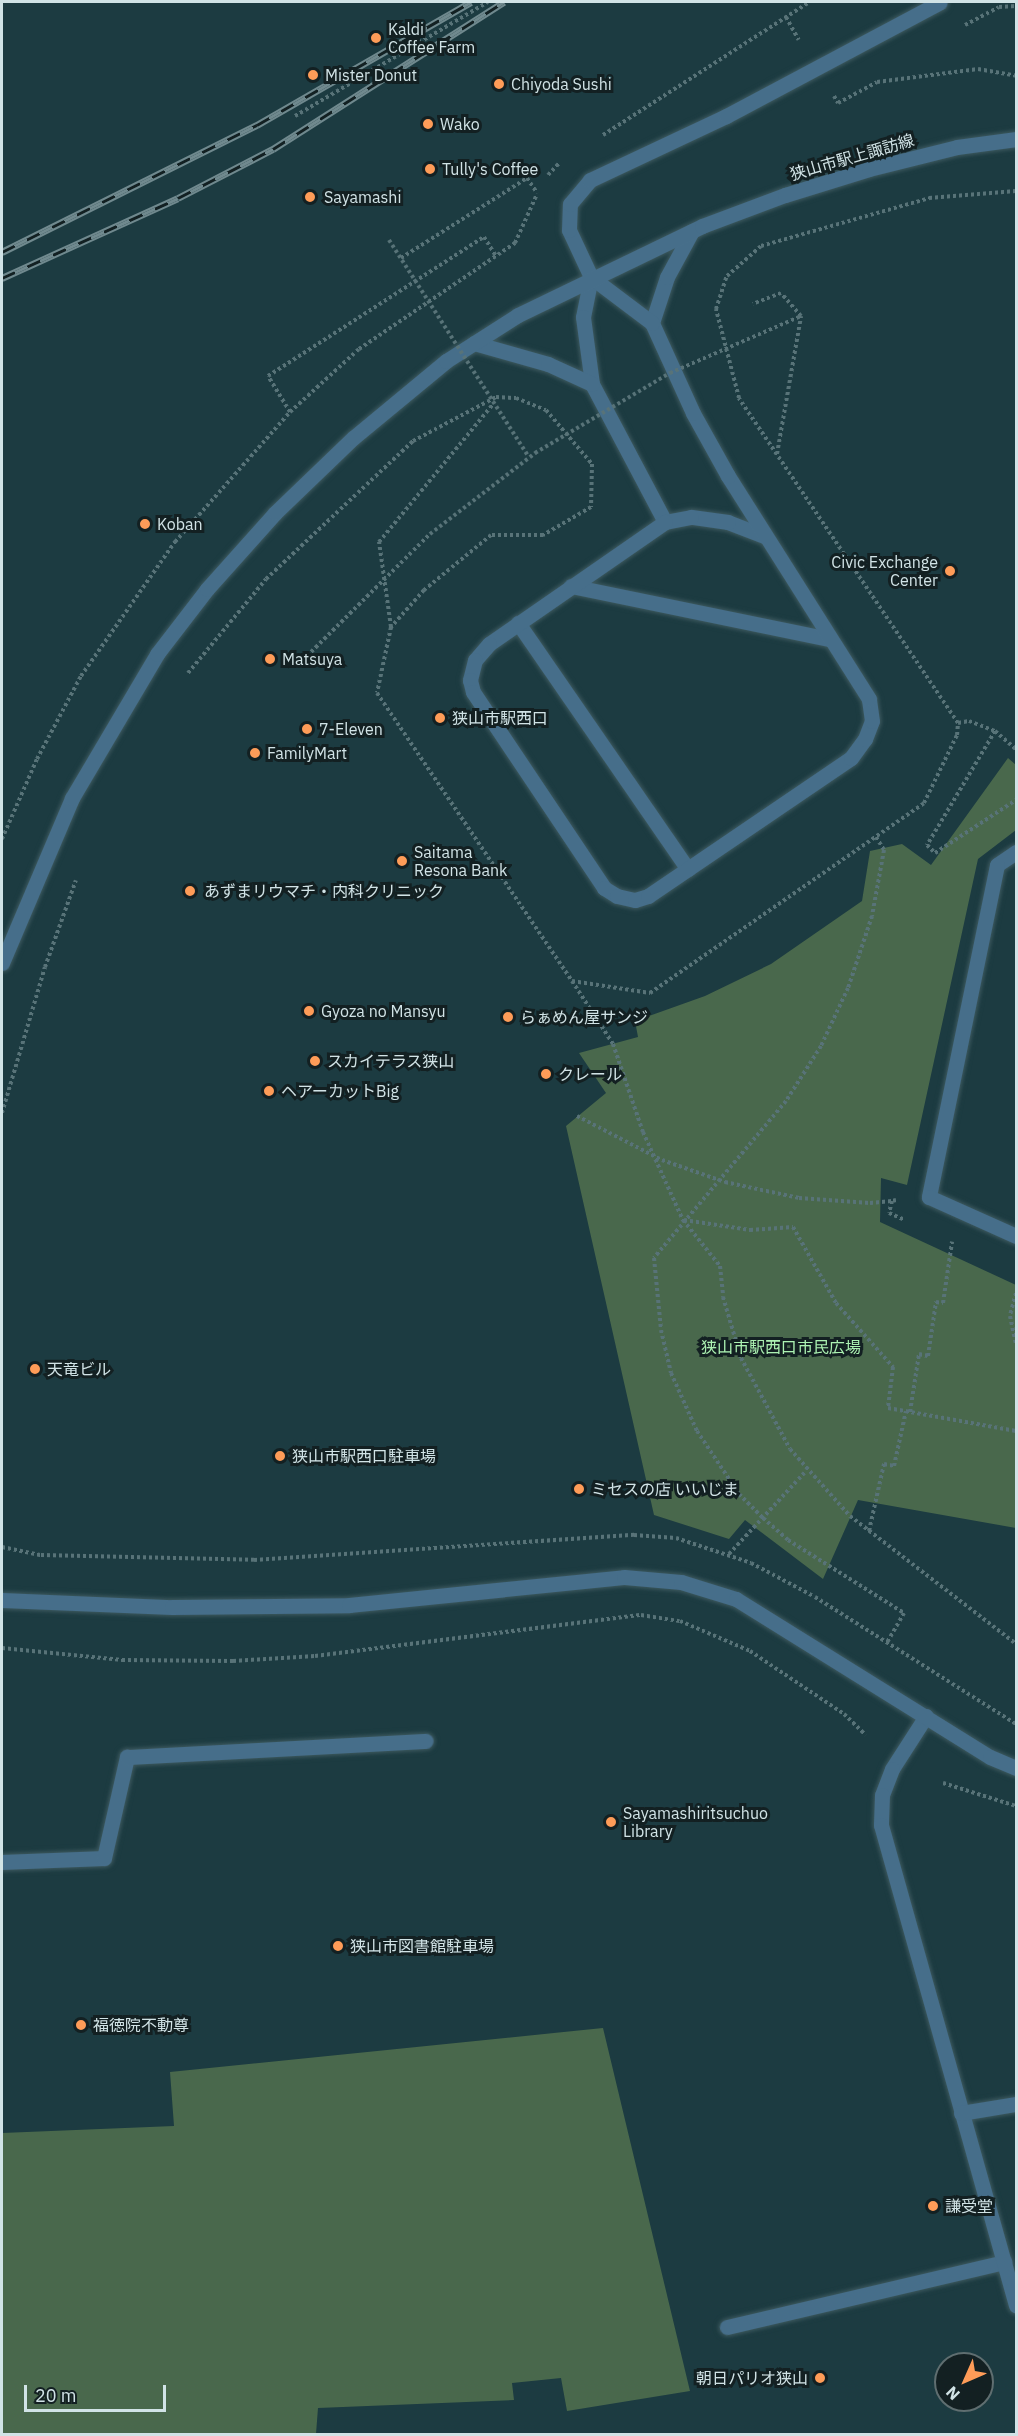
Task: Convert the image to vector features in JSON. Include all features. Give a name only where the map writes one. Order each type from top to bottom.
[{"type":"street","points":[[764,536],[728,522],[691,517],[665,522],[489,644],[475,660],[470,680],[473,692],[604,888],[617,896],[635,900],[648,896],[851,758],[865,739],[872,721],[868,699],[764,536],[693,413],[652,323],[591,277],[569,230],[570,204],[590,180],[726,116],[940,2]]},
{"type":"street","name":"狭山市駅上諏訪線","points":[[2,963],[72,798],[164,645],[207,589],[345,446],[446,361],[591,277],[697,229],[785,195],[869,169],[957,147],[1017,139]]},
{"type":"street","points":[[652,323],[667,277],[697,229]]},
{"type":"street","points":[[591,277],[584,317],[592,384],[665,522]]},
{"type":"street","points":[[474,343],[548,364],[592,384]]},
{"type":"street","points":[[571,586],[830,639]]},
{"type":"street","points":[[518,623],[688,869]]},
{"type":"street","points":[[1017,852],[997,865],[929,1197],[1017,1236]]},
{"type":"street","points":[[2,1600],[172,1607],[349,1605],[624,1577],[681,1582],[736,1599],[990,1757],[1017,1768]]},
{"type":"street","points":[[926,1716],[892,1769],[882,1796],[881,1825],[1017,2305]]},
{"type":"street","points":[[2,1863],[104,1858],[127,1757],[426,1741]]},
{"type":"street","points":[[961,2113],[1017,2104]]},
{"type":"street","points":[[727,2327],[1004,2262]]},
{"type":"path","points":[[295,116],[488,2]]},
{"type":"path","points":[[592,142],[809,2]]},
{"type":"path","points":[[786,17],[801,44]]},
{"type":"path","points":[[877,82],[978,69],[1017,76]]},
{"type":"path","points":[[2,839],[37,759],[75,686],[175,542],[290,412],[359,349],[515,243],[537,193],[552,168],[562,161]]},
{"type":"path","points":[[401,258],[527,178],[537,193]]},
{"type":"path","points":[[572,981],[650,993],[924,804],[957,735],[958,723],[739,398],[716,309],[727,276],[761,246],[929,198],[1017,191]]},
{"type":"path","points":[[290,412],[268,376],[484,237],[496,256]]},
{"type":"path","points":[[389,240],[529,457]]},
{"type":"path","points":[[753,304],[781,293],[801,316]]},
{"type":"path","points":[[777,454],[801,316]]},
{"type":"path","points":[[307,656],[430,534],[529,457],[670,373],[801,316]]},
{"type":"path","points":[[184,678],[266,579],[413,441],[496,397],[516,398],[546,410],[592,464],[591,507],[543,536],[491,535],[424,590],[391,627]]},
{"type":"path","points":[[494,403],[379,542],[391,627],[376,693],[613,1044],[643,1132],[683,1220],[720,1266],[723,1298],[741,1358],[765,1409],[806,1471],[869,1531],[1017,1644]]},
{"type":"path","points":[[958,723],[969,721],[995,731],[1017,749]]},
{"type":"path","points":[[995,731],[927,844],[935,853],[1017,800]]},
{"type":"path","points":[[876,837],[884,850],[872,916],[848,988],[821,1046],[786,1101],[683,1220],[654,1258],[661,1330],[671,1373],[697,1431],[718,1466],[763,1518],[788,1540],[904,1613],[887,1642]]},
{"type":"path","points":[[2,1113],[45,967],[77,878]]},
{"type":"path","points":[[577,1116],[662,1160],[725,1182],[799,1198],[870,1203],[892,1201]]},
{"type":"path","points":[[683,1220],[750,1230],[793,1227],[836,1302],[893,1367],[888,1408],[1017,1431]]},
{"type":"path","points":[[869,1531],[884,1464],[894,1466],[908,1412],[919,1354],[928,1356],[936,1302],[943,1303],[952,1242]]},
{"type":"path","points":[[1017,1293],[1010,1317],[1017,1346]]},
{"type":"path","points":[[728,1554],[806,1471]]},
{"type":"path","points":[[2,1648],[122,1660],[233,1661],[315,1656],[641,1614],[680,1621],[750,1651],[844,1714],[866,1735]]},
{"type":"path","points":[[943,1783],[1017,1806]]},
{"type":"green space","name":"狭山市駅西口市民広場","points":[[1008,758],[1016,765],[1016,830],[978,859],[907,1185],[881,1178],[880,1222],[1016,1285],[1016,1528],[858,1500],[823,1579],[745,1520],[729,1539],[654,1515],[566,1126],[606,1093],[579,1053],[638,1037],[635,1021],[705,996],[771,964],[862,901],[870,851],[902,844],[931,865]]},
{"type":"green space","points":[[603,2028],[690,2391],[567,2411],[561,2378],[512,2383],[514,2400],[318,2408],[316,2434],[2,2434],[2,2133],[174,2126],[170,2072]]},
{"type":"railway","points":[[2,252],[257,125],[471,2]]},
{"type":"railway","points":[[2,278],[178,198],[273,149],[504,2]]},
{"type":"place","name":"Kaldi Coffee Farm","points":[[376,38]]},
{"type":"place","name":"Mister Donut","points":[[313,75]]},
{"type":"place","name":"Chiyoda Sushi","points":[[499,84]]},
{"type":"place","name":"Wako","points":[[428,124]]},
{"type":"place","name":"Tully's Coffee","points":[[430,169]]},
{"type":"place","name":"Sayamashi","points":[[310,197]]},
{"type":"place","name":"Koban","points":[[145,524]]},
{"type":"place","name":"Civic Exchange Center","points":[[950,571]]},
{"type":"place","name":"Matsuya","points":[[270,659]]},
{"type":"place","name":"狭山市駅西口","points":[[440,718]]},
{"type":"place","name":"7-Eleven","points":[[307,729]]},
{"type":"place","name":"FamilyMart","points":[[255,753]]},
{"type":"place","name":"Saitama Resona Bank","points":[[402,861]]},
{"type":"place","name":"あずまリウマチ・内科クリニック","points":[[190,891]]},
{"type":"place","name":"Gyoza no Mansyu","points":[[309,1011]]},
{"type":"place","name":"らぁめん屋サンジ","points":[[508,1017]]},
{"type":"place","name":"スカイテラス狭山","points":[[315,1061]]},
{"type":"place","name":"クレール","points":[[546,1074]]},
{"type":"place","name":"ヘアーカットBig","points":[[269,1091]]},
{"type":"place","name":"天竜ビル","points":[[35,1369]]},
{"type":"place","name":"狭山市駅西口駐車場","points":[[280,1456]]},
{"type":"place","name":"ミセスの店 いいじま","points":[[579,1489]]},
{"type":"place","name":"Sayamashiritsuchuo Library","points":[[611,1822]]},
{"type":"place","name":"狭山市図書館駐車場","points":[[338,1946]]},
{"type":"place","name":"福徳院不動尊","points":[[81,2025]]},
{"type":"place","name":"謙受堂","points":[[933,2206]]},
{"type":"place","name":"朝日パリオ狭山","points":[[820,2378]]}]
